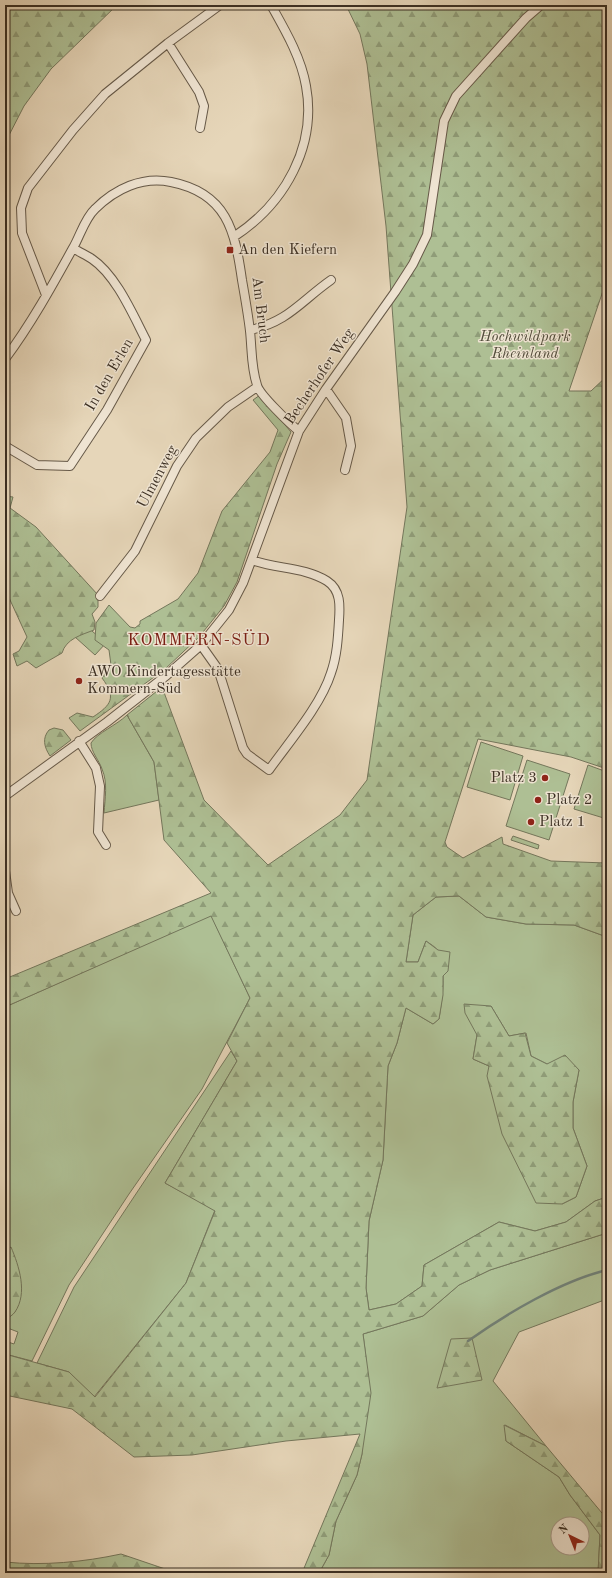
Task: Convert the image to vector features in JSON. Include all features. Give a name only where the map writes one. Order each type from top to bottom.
[{"type":"street","points":[[46,295],[22,233],[21,208],[28,188],[73,130],[105,94],[168,43],[220,5]]},
{"type":"street","points":[[235,236],[260,217],[282,192],[300,156],[308,121],[306,86],[298,60],[284,28],[271,5]]},
{"type":"street","name":"Becherhofer Weg","points":[[5,796],[107,722],[167,675],[201,645],[229,610],[243,584],[299,431],[326,389],[395,292],[413,264],[427,235],[443,129],[450,106],[456,96],[521,23],[541,5]]},
{"type":"street","points":[[168,43],[199,92],[204,106],[200,128]]},
{"type":"street","name":"Am Bruch","points":[[5,359],[46,295],[94,210],[120,188],[151,180],[178,183],[195,189],[210,198],[226,217],[235,236],[250,330],[253,370],[257,387]]},
{"type":"street","name":"In den Erlen","points":[[5,446],[37,465],[70,466],[107,410],[146,340],[131,310],[108,273],[93,259],[73,248]]},
{"type":"street","points":[[250,330],[265,326],[295,310],[331,280]]},
{"type":"street","points":[[257,387],[299,431]]},
{"type":"street","name":"Ulmenweg","points":[[100,596],[135,551],[177,466],[196,438],[228,407],[257,387]]},
{"type":"street","points":[[326,389],[346,418],[351,446],[345,470]]},
{"type":"street","points":[[201,645],[218,668],[243,748],[247,754],[269,770],[321,696],[331,675],[338,644],[340,601],[335,590],[328,582],[311,574],[252,560]]},
{"type":"street","points":[[79,741],[96,768],[100,786],[98,832],[106,845]]},
{"type":"street","points":[[5,871],[8,893],[16,911]]},
{"type":"green space","points":[[5,5],[117,5],[51,69],[24,106],[5,143]]},
{"type":"green space","name":"Hochwildpark Rheinland","points":[[346,5],[407,5],[407,9],[428,5],[607,5],[607,279],[569,391],[591,391],[607,376],[607,769],[571,757],[478,739],[445,842],[447,847],[463,858],[502,837],[503,844],[551,861],[606,863],[607,861],[607,937],[574,925],[526,924],[486,917],[459,896],[436,897],[413,915],[406,962],[418,962],[426,941],[438,950],[450,952],[448,971],[443,976],[443,995],[439,1019],[433,1024],[406,1008],[397,1043],[388,1066],[383,1160],[369,1221],[366,1288],[369,1310],[396,1304],[422,1286],[424,1265],[499,1222],[535,1231],[566,1222],[595,1201],[607,1197],[607,1233],[490,1270],[459,1285],[423,1316],[363,1334],[371,1393],[362,1454],[357,1475],[336,1521],[329,1555],[319,1573],[302,1573],[360,1434],[286,1441],[192,1455],[134,1457],[72,1409],[5,1395],[5,1354],[69,1372],[95,1397],[186,1283],[215,1211],[165,1183],[237,1061],[227,1043],[250,998],[211,916],[5,1007],[5,979],[211,893],[164,840],[154,762],[127,715],[162,687],[204,800],[268,865],[340,815],[367,780],[407,507],[386,226],[367,64],[360,34]]},
{"type":"green space","points":[[260,395],[291,432],[277,464],[237,582],[224,606],[199,637],[165,669],[80,731],[69,718],[77,713],[93,717],[108,705],[110,700],[107,685],[102,678],[111,665],[109,650],[95,640],[96,623],[109,605],[130,627],[135,628],[140,624],[140,621],[178,599],[198,573],[222,511],[270,452],[278,430],[253,400]]},
{"type":"green space","points":[[5,496],[13,497],[10,508],[36,527],[98,595],[98,607],[92,614],[95,622],[94,630],[70,641],[62,653],[36,668],[27,661],[17,666],[13,654],[19,651],[27,637],[5,589]]},
{"type":"green space","points":[[85,625],[106,643],[95,655],[75,637]]},
{"type":"green space","points":[[127,715],[154,762],[159,800],[104,813],[106,791],[104,774],[92,750],[91,743],[94,739]]},
{"type":"green space","points":[[54,728],[63,730],[71,740],[50,756],[45,746],[45,736],[49,730]]},
{"type":"green space","points":[[481,742],[523,756],[510,800],[467,787]]},
{"type":"green space","points":[[527,760],[570,774],[549,840],[506,826]]},
{"type":"green space","points":[[588,765],[607,772],[607,819],[574,809]]},
{"type":"green space","points":[[513,836],[539,845],[538,849],[511,840]]},
{"type":"green space","points":[[459,896],[486,917],[526,924],[574,925],[607,937],[607,1197],[595,1201],[566,1222],[535,1231],[499,1222],[424,1265],[422,1286],[396,1304],[369,1310],[366,1288],[369,1221],[383,1160],[388,1066],[397,1043],[406,1008],[433,1024],[439,1019],[443,976],[441,959],[438,951],[426,941],[418,962],[406,962],[413,915],[436,897]],"holes":[[[491,1006],[509,1036],[526,1033],[531,1056],[547,1064],[579,1070],[573,1102],[573,1128],[587,1166],[576,1197],[562,1204],[489,1066],[473,1059],[477,1035]]]},
{"type":"green space","points":[[211,915],[250,998],[202,1089],[129,1194],[69,1285],[32,1361],[5,1354],[5,1341],[14,1344],[18,1332],[5,1327],[5,1320],[15,1312],[10,1247],[7,1249],[5,1245],[5,1007]]},
{"type":"green space","points":[[464,1004],[491,1006],[509,1036],[525,1033],[531,1056],[547,1064],[565,1055],[579,1070],[573,1102],[573,1128],[587,1166],[576,1197],[562,1204],[536,1203],[502,1134],[487,1076],[489,1066],[473,1059],[477,1035],[465,1013]]},
{"type":"green space","points":[[231,1051],[237,1061],[165,1183],[215,1210],[186,1283],[94,1397],[69,1372],[37,1363],[74,1287]]},
{"type":"green space","points":[[607,1233],[607,1299],[519,1332],[493,1381],[546,1446],[505,1425],[506,1441],[559,1477],[586,1516],[550,1516],[550,1556],[590,1556],[590,1522],[600,1535],[598,1573],[319,1573],[329,1555],[336,1521],[357,1475],[362,1454],[366,1358],[363,1334],[423,1316],[459,1285],[490,1270]]},
{"type":"green space","points":[[5,1245],[7,1249],[11,1247],[14,1254],[22,1288],[19,1305],[14,1313],[5,1320]]},
{"type":"green space","points":[[472,1338],[482,1380],[437,1388],[451,1339]]},
{"type":"green space","points":[[504,1425],[546,1446],[607,1519],[607,1573],[598,1573],[600,1535],[590,1522],[590,1516],[586,1516],[559,1477],[506,1441]]},
{"type":"green space","points":[[121,1554],[177,1573],[117,1573],[108,1571],[100,1573],[23,1573],[5,1570],[5,1562],[34,1564],[49,1563],[93,1559]]},
{"type":"waterway","points":[[468,1341],[499,1320],[553,1290],[589,1275],[607,1270]]},
{"type":"place","name":"An den Kiefern","points":[[230,250]]},
{"type":"place","name":"AWO Kindertagesstätte Kommern-Süd","points":[[79,681]]},
{"type":"place","name":"Platz 3","points":[[545,778]]},
{"type":"place","name":"Platz 2","points":[[538,800]]},
{"type":"place","name":"Platz 1","points":[[531,822]]},
{"type":"district","name":"KOMMERN-SÜD","points":[[199,640]]}]
